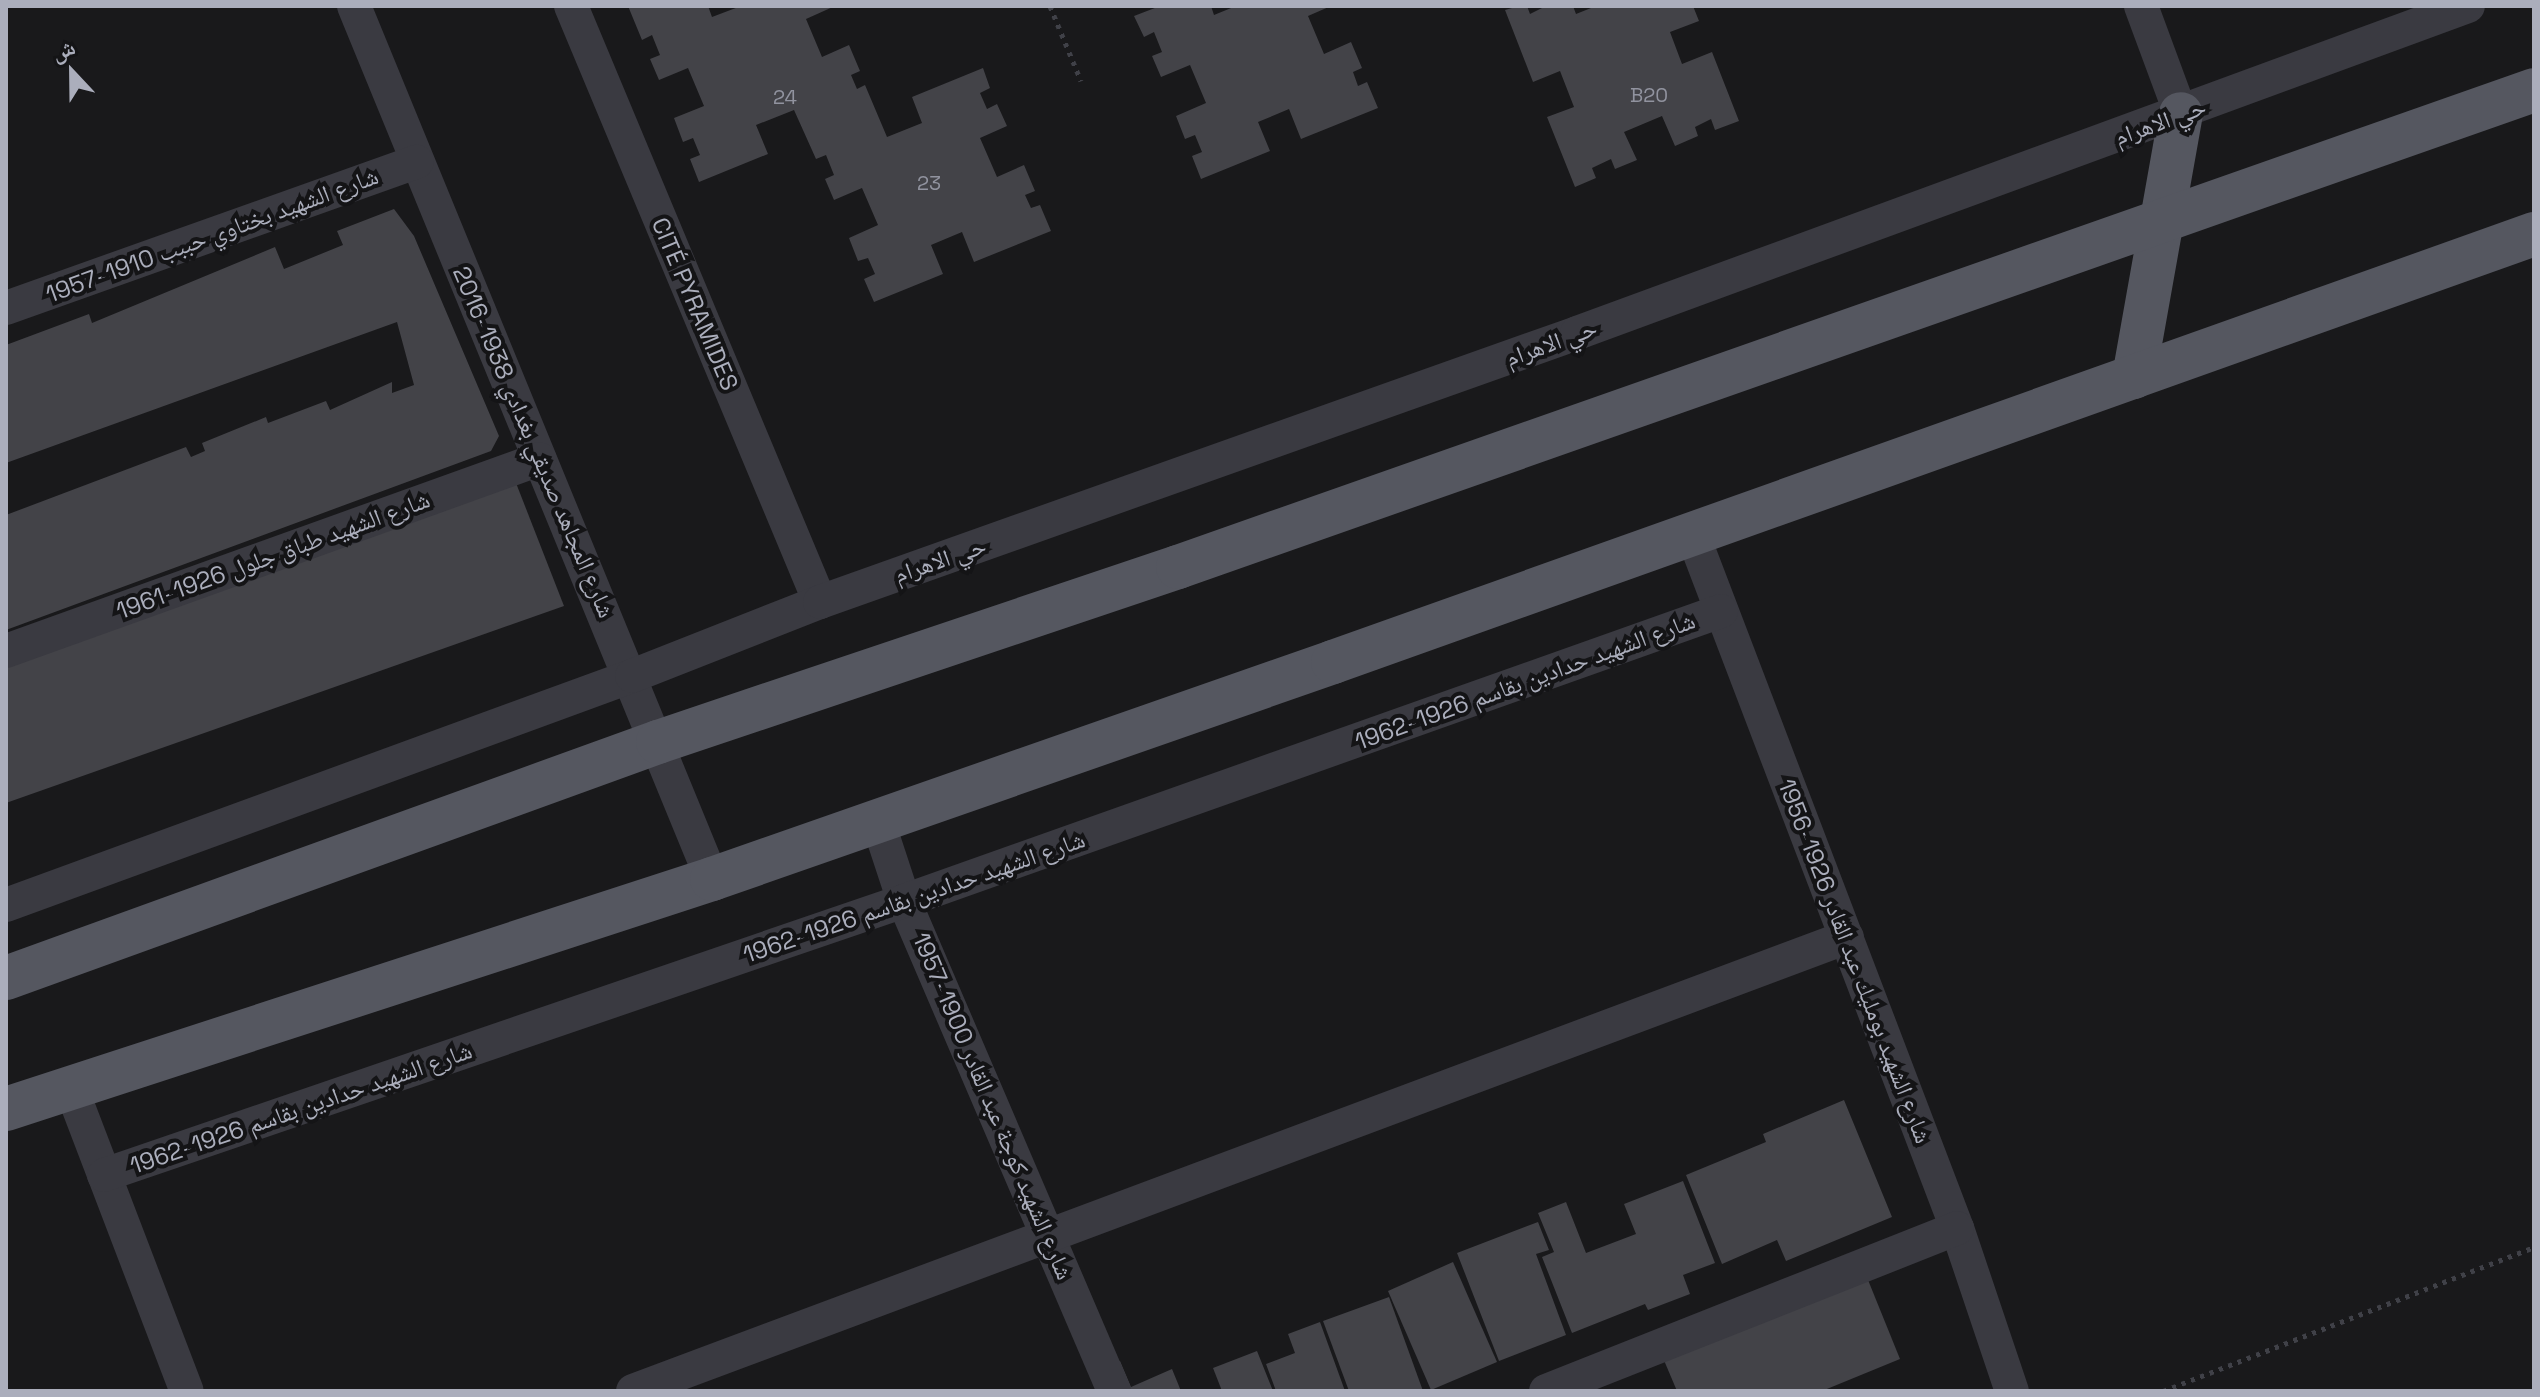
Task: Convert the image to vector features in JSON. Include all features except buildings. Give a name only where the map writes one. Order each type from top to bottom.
[{"type":"main road","points":[[6,978],[658,742],[1193,562],[2534,90]]},
{"type":"main road","points":[[2134,377],[2181,114]]},
{"type":"main road","points":[[6,1109],[712,879],[2534,234]]},
{"type":"street","name":"شارع المجاهد صديقي بغدادي 1938-2016","points":[[354,6],[632,676],[712,879]]},
{"type":"street","name":"CITÉ PYRAMIDES","points":[[571,6],[820,602]]},
{"type":"street","points":[[2141,6],[2181,114]]},
{"type":"street","name":"حي الاهرام","points":[[6,905],[632,676],[820,602],[2181,114],[2468,6]]},
{"type":"street","name":"شارع الشهيد بختاوي حببب 1910-1957","points":[[6,308],[417,162]]},
{"type":"street","name":"شارع الشهيد طباق جلول 1926-1961","points":[[6,651],[540,459]]},
{"type":"street","name":"شارع الشهيد بومليك عبد القادر 1926-1956","points":[[1692,533],[1957,1228],[2012,1391]]},
{"type":"street","name":"شارع الشهيد حدادين بقاسم 1926-1962","points":[[104,1175],[904,901],[1721,611]]},
{"type":"street","name":"شارع الشهيد كوجة عبد القادر 1900-1957","points":[[877,819],[904,901],[1114,1391]]},
{"type":"street","points":[[633,1391],[1847,937]]},
{"type":"street","points":[[71,1088],[187,1391]]},
{"type":"street","points":[[1546,1391],[1957,1228]]},
{"type":"path","points":[[1050,6],[1081,81]]},
{"type":"path","points":[[2163,1391],[2534,1247]]}]
